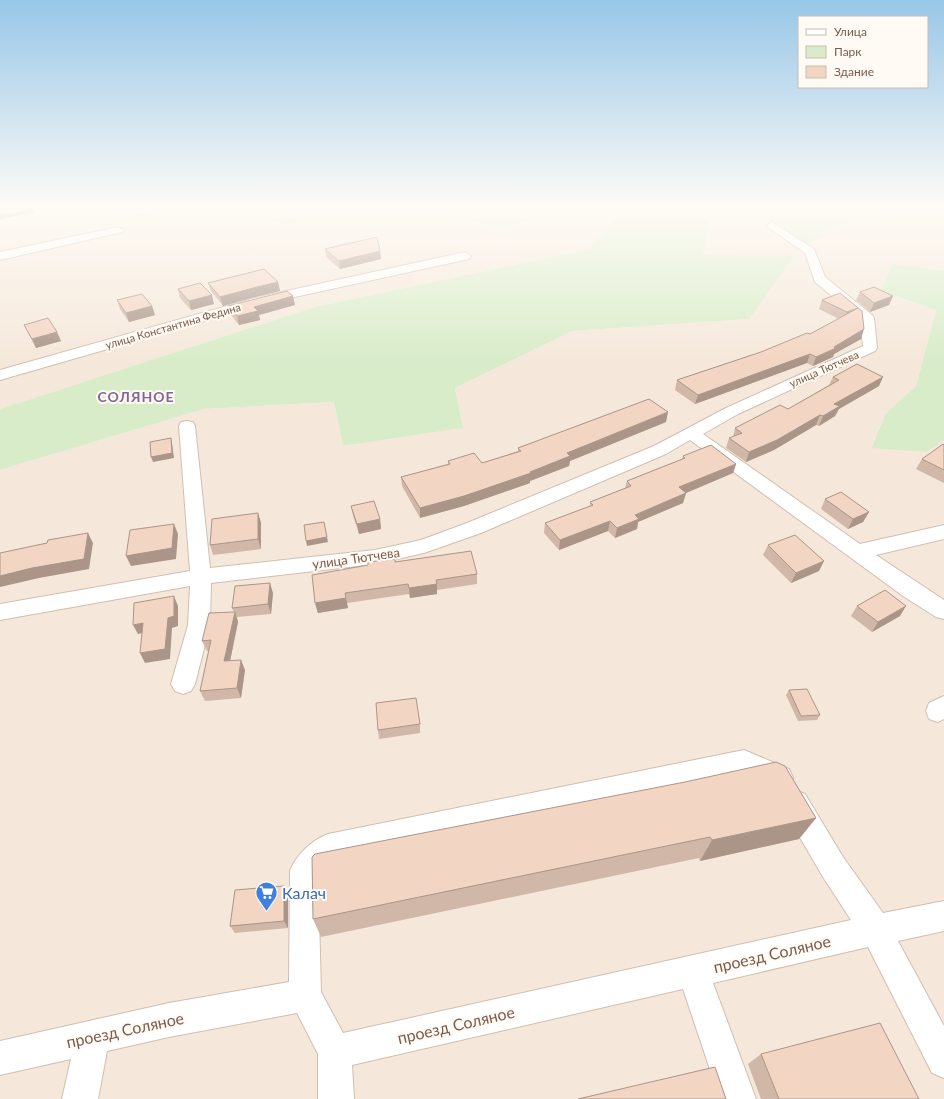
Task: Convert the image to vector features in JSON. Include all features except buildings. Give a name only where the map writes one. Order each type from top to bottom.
[{"type":"street","name":"улица Константина Федина","points":[[0,375],[264,300],[450,259]]},
{"type":"street","name":"улица Тютчева","points":[[0,612],[201,576],[375,557],[424,546],[474,528],[632,462],[692,433],[732,411],[870,348],[867,318],[818,280],[812,259]]},
{"type":"street","points":[[183,684],[199,624],[201,576],[187,426]]},
{"type":"street","points":[[692,433],[910,590],[944,611]]},
{"type":"street","points":[[858,552],[944,532]]},
{"type":"street","points":[[336,1099],[335,1052],[305,995],[303,929],[304,871],[328,848],[744,762],[781,779],[833,867],[876,930],[944,1061]]},
{"type":"street","name":"проезд Соляное","points":[[335,1052],[944,916]]},
{"type":"street","points":[[693,972],[738,1099]]},
{"type":"street","name":"проезд Соляное","points":[[0,1058],[169,1020],[305,995]]},
{"type":"street","points":[[80,1099],[93,1037]]},
{"type":"shaded area","points":[[0,259],[541,259],[315,307],[0,409]]},
{"type":"shaded area","points":[[706,259],[944,259],[944,271],[893,265],[882,291],[936,310],[916,386],[886,413],[871,447],[927,452],[944,440],[944,1099],[0,1099],[0,470],[204,409],[334,402],[343,446],[463,428],[455,388],[572,331],[749,319]]},
{"type":"green space","points":[[541,259],[792,259],[749,319],[572,331],[455,388],[463,428],[343,446],[334,402],[204,409],[0,470],[0,409],[315,307]]},
{"type":"green space","points":[[893,264],[944,271],[944,440],[927,452],[871,448],[886,413],[916,386],[936,310],[881,291]]},
{"type":"place","name":"Калач","points":[[266,912]]},
{"type":"district","name":"СОЛЯНОЕ","points":[[136,397]]}]
